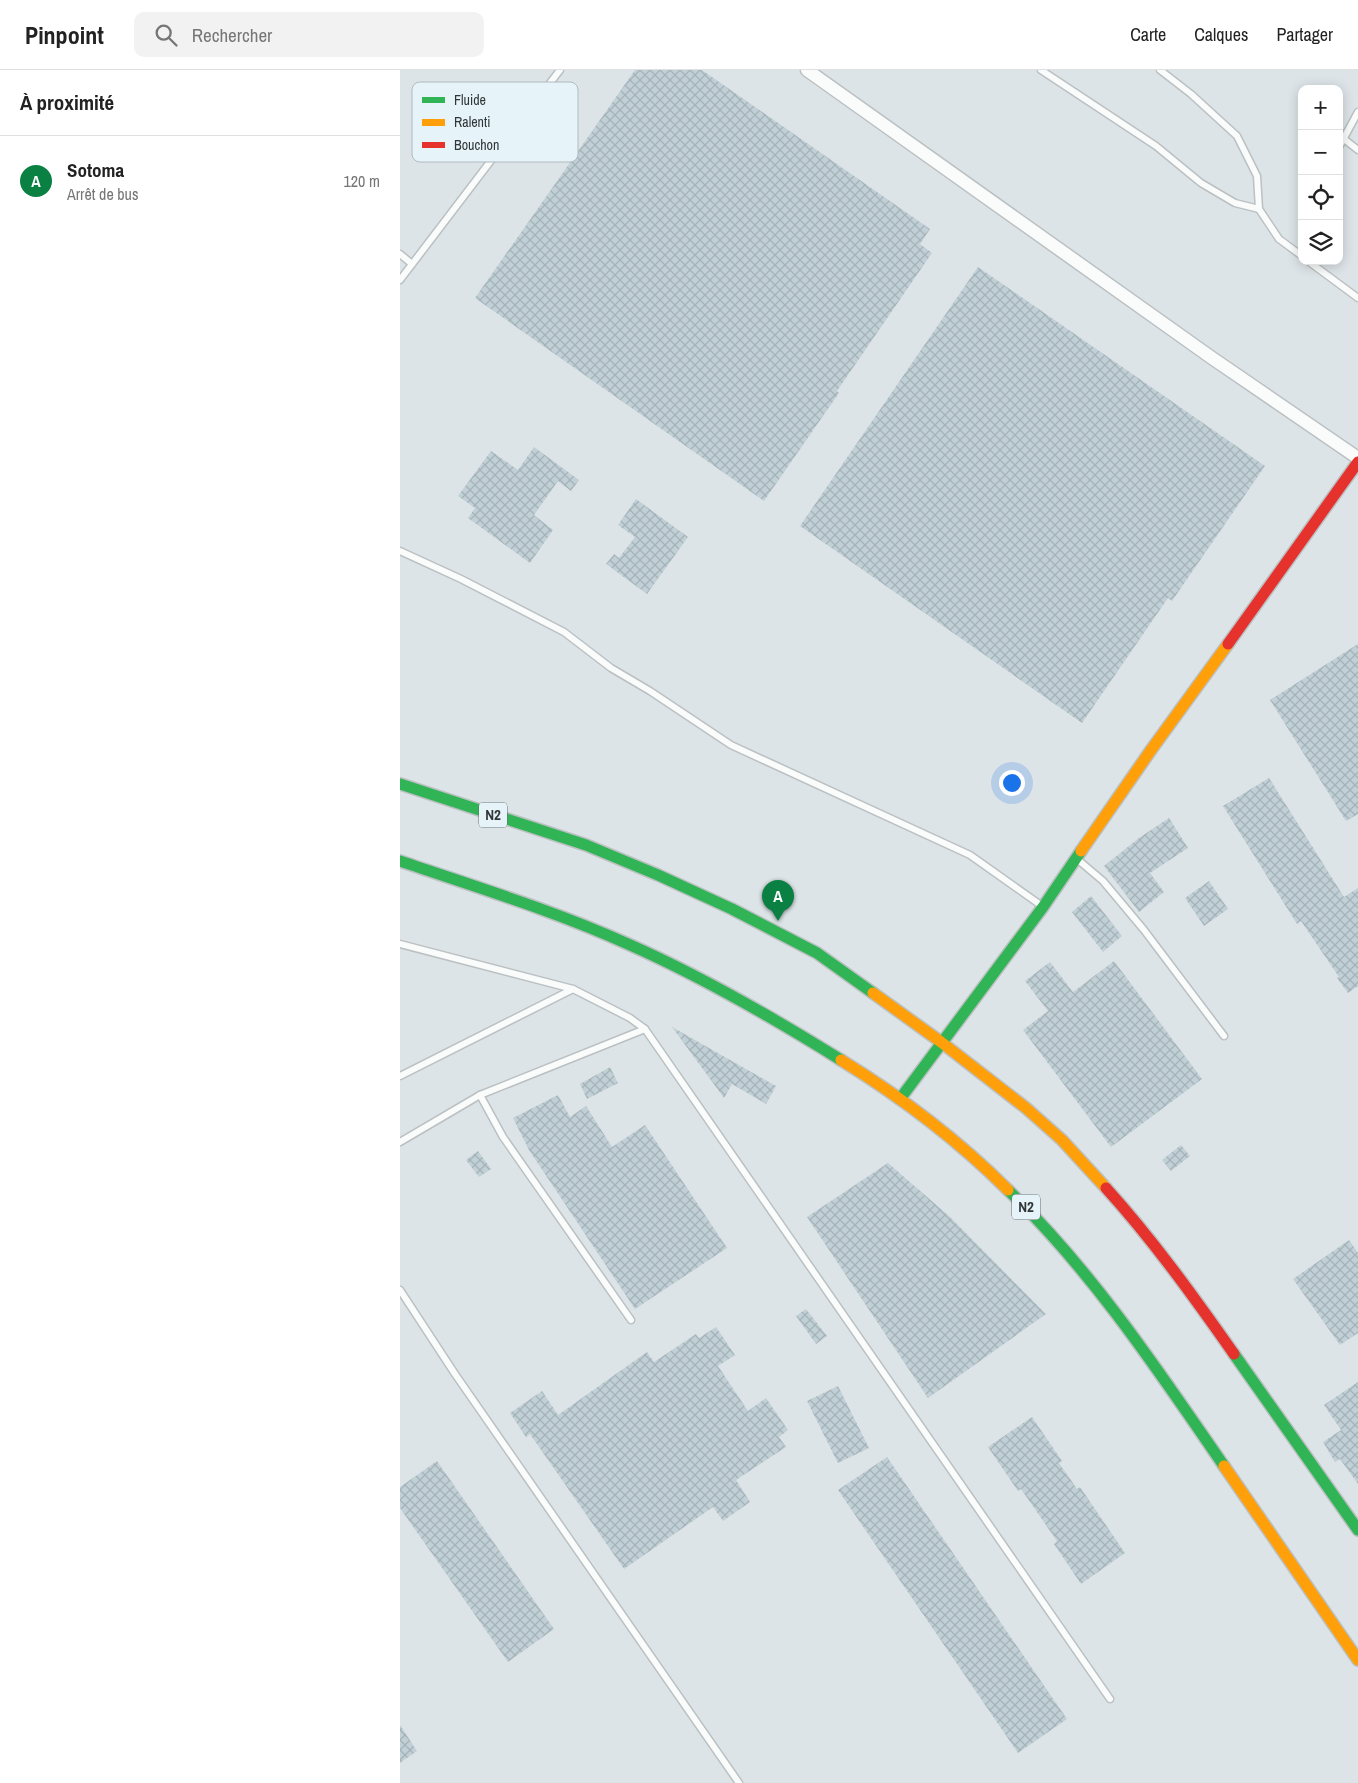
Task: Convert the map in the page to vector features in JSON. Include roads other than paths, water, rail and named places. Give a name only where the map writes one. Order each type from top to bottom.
[{"type":"main road","points":[[900,1099],[1043,907],[1151,750],[1358,460]]},
{"type":"main road","name":"N2","points":[[400,784],[586,845],[658,874],[817,952],[941,1042],[1026,1108],[1062,1140],[1125,1209],[1161,1253],[1200,1305],[1358,1530]]},
{"type":"main road","name":"N2","points":[[400,862],[559,916],[627,943],[711,983],[852,1066],[900,1099],[981,1163],[1024,1205],[1107,1300],[1192,1419],[1358,1660]]},
{"type":"street","points":[[806,70],[1358,460]]},
{"type":"lane","points":[[551,82],[560,70]]},
{"type":"lane","points":[[1041,70],[1156,146],[1202,183],[1235,202],[1259,209]]},
{"type":"lane","points":[[1160,70],[1191,94],[1237,136],[1257,176],[1259,209],[1279,239],[1298,253]]},
{"type":"lane","points":[[1358,112],[1344,139],[1358,150]]},
{"type":"lane","points":[[400,280],[490,162]]},
{"type":"lane","points":[[400,254],[412,264]]},
{"type":"lane","points":[[1313,265],[1358,298]]},
{"type":"lane","points":[[400,551],[461,579],[564,632],[611,668],[650,691],[731,746],[970,854],[1043,907]]},
{"type":"lane","points":[[1076,858],[1103,882],[1144,930],[1224,1036]]},
{"type":"lane","points":[[400,944],[573,989],[630,1018],[645,1029],[1110,1699]]},
{"type":"lane","points":[[400,1076],[573,989]]},
{"type":"lane","points":[[400,1142],[480,1095],[645,1029]]},
{"type":"lane","points":[[480,1095],[503,1137],[631,1320]]},
{"type":"lane","points":[[400,1290],[455,1374],[739,1783]]},
{"type":"place","name":"Sotoma","points":[[778,921]]}]
